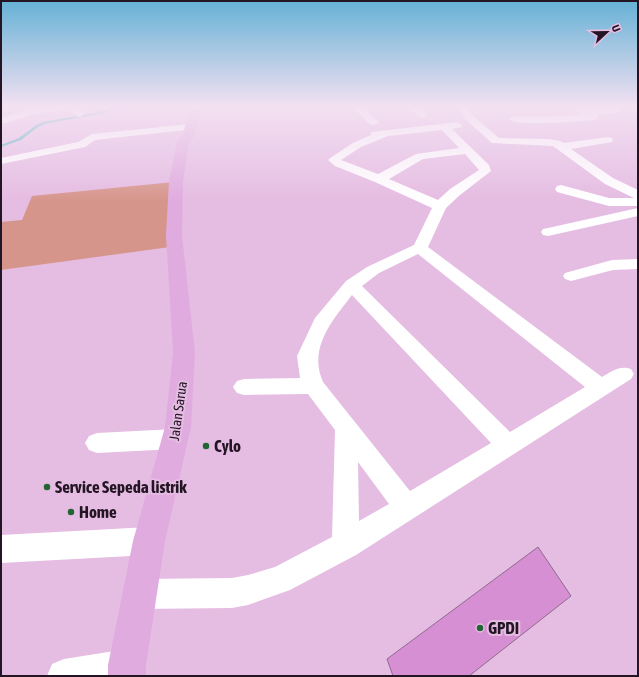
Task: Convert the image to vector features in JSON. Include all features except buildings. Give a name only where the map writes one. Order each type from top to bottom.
[{"type":"main road","name":"Jalan Sarua","points":[[127,671],[149,542],[175,439],[182,385],[184,353],[176,266],[174,213],[176,181],[182,138]]},
{"type":"street","points":[[1,161],[81,145],[91,138]]},
{"type":"street","points":[[359,138],[357,145],[336,158],[334,160],[335,162],[379,179],[440,206]]},
{"type":"street","points":[[407,507],[314,386],[309,374],[307,356],[321,322],[352,285],[373,270],[420,248],[440,206],[455,192],[485,171],[485,168],[456,138]]},
{"type":"street","points":[[492,138],[496,141],[559,145],[608,140]]},
{"type":"street","points":[[553,138],[559,142],[559,145],[609,181],[638,195]]},
{"type":"street","points":[[379,179],[420,156],[468,150]]},
{"type":"street","points":[[561,189],[609,202],[638,202]]},
{"type":"street","points":[[548,232],[638,212]]},
{"type":"street","points":[[420,248],[601,388]]},
{"type":"street","points":[[571,276],[612,265],[638,264]]},
{"type":"street","points":[[352,285],[507,445]]},
{"type":"street","points":[[139,594],[232,593],[248,590],[280,580],[346,545],[624,374]]},
{"type":"street","points":[[244,387],[314,386]]},
{"type":"street","points":[[346,427],[346,545]]},
{"type":"street","points":[[97,443],[175,439]]},
{"type":"street","points":[[1,549],[149,542]]},
{"type":"street","points":[[64,676],[127,671]]},
{"type":"shaded area","points":[[174,182],[170,247],[1,270],[1,222],[22,220],[32,196]]},
{"type":"waterway","points":[[1,146],[22,138]]},
{"type":"place","name":"Cylo","points":[[206,446]]},
{"type":"place","name":"Service Sepeda listrik","points":[[47,487]]},
{"type":"place","name":"Home","points":[[71,512]]},
{"type":"place","name":"GPDI","points":[[480,628]]}]
